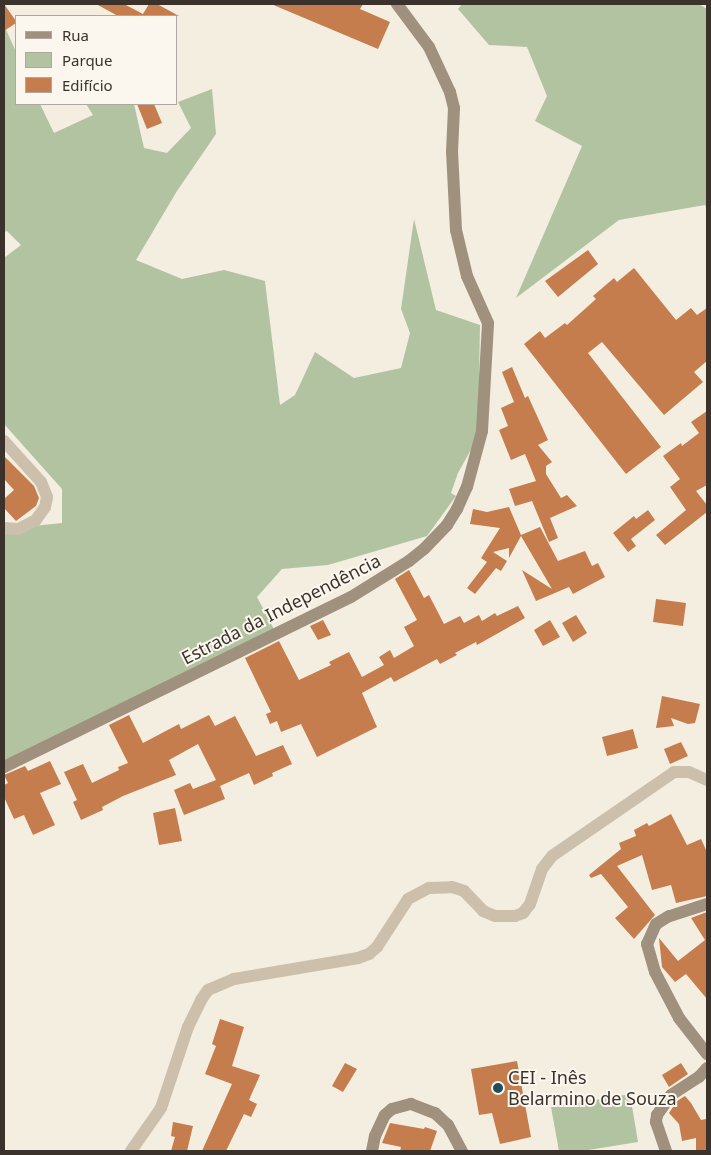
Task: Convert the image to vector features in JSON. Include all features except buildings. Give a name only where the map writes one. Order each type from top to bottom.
[{"type":"street","name":"Estrada da Independência","points":[[4,767],[351,597],[417,555],[437,536],[456,509],[467,487],[482,431],[488,323],[468,276],[456,230],[452,152],[454,108],[450,92],[429,47],[397,4]]},
{"type":"street","points":[[4,441],[41,482],[47,497],[42,513],[28,525],[18,529],[4,528]]},
{"type":"street","points":[[131,1151],[161,1108],[188,1027],[208,990],[234,979],[358,958],[369,954],[377,947],[408,899],[429,888],[458,889],[464,891],[483,911],[495,916],[515,916],[523,912],[530,904],[542,869],[552,856],[674,772],[685,771],[707,780]]},
{"type":"street","points":[[707,904],[677,913],[656,924],[647,944],[655,972],[679,1018],[707,1054]]},
{"type":"street","points":[[666,1151],[656,1122],[657,1115],[671,1095],[699,1077],[707,1068]]},
{"type":"street","points":[[372,1151],[375,1136],[385,1114],[392,1108],[410,1104],[422,1106],[443,1120],[448,1125],[462,1151]]},
{"type":"green space","points":[[462,4],[699,4],[707,9],[707,209],[705,205],[619,220],[516,298],[582,146],[535,121],[547,96],[527,47],[489,45],[458,9]]},
{"type":"green space","points":[[4,25],[15,50],[15,105],[40,105],[54,133],[93,115],[87,105],[134,105],[144,148],[167,153],[191,128],[178,102],[212,89],[216,134],[177,191],[136,260],[182,279],[224,270],[265,281],[280,405],[295,395],[315,352],[354,378],[401,368],[410,333],[401,309],[414,219],[436,310],[480,325],[478,437],[458,473],[451,493],[456,496],[427,536],[328,565],[282,569],[257,597],[276,633],[4,763],[4,529],[62,523],[62,489],[4,424],[4,258],[21,245],[7,231],[4,232]]},
{"type":"green space","points":[[630,1094],[638,1142],[582,1151],[559,1151],[551,1107]]},
{"type":"place","name":"CEI - Inês Belarmino de Souza","points":[[498,1088]]}]
